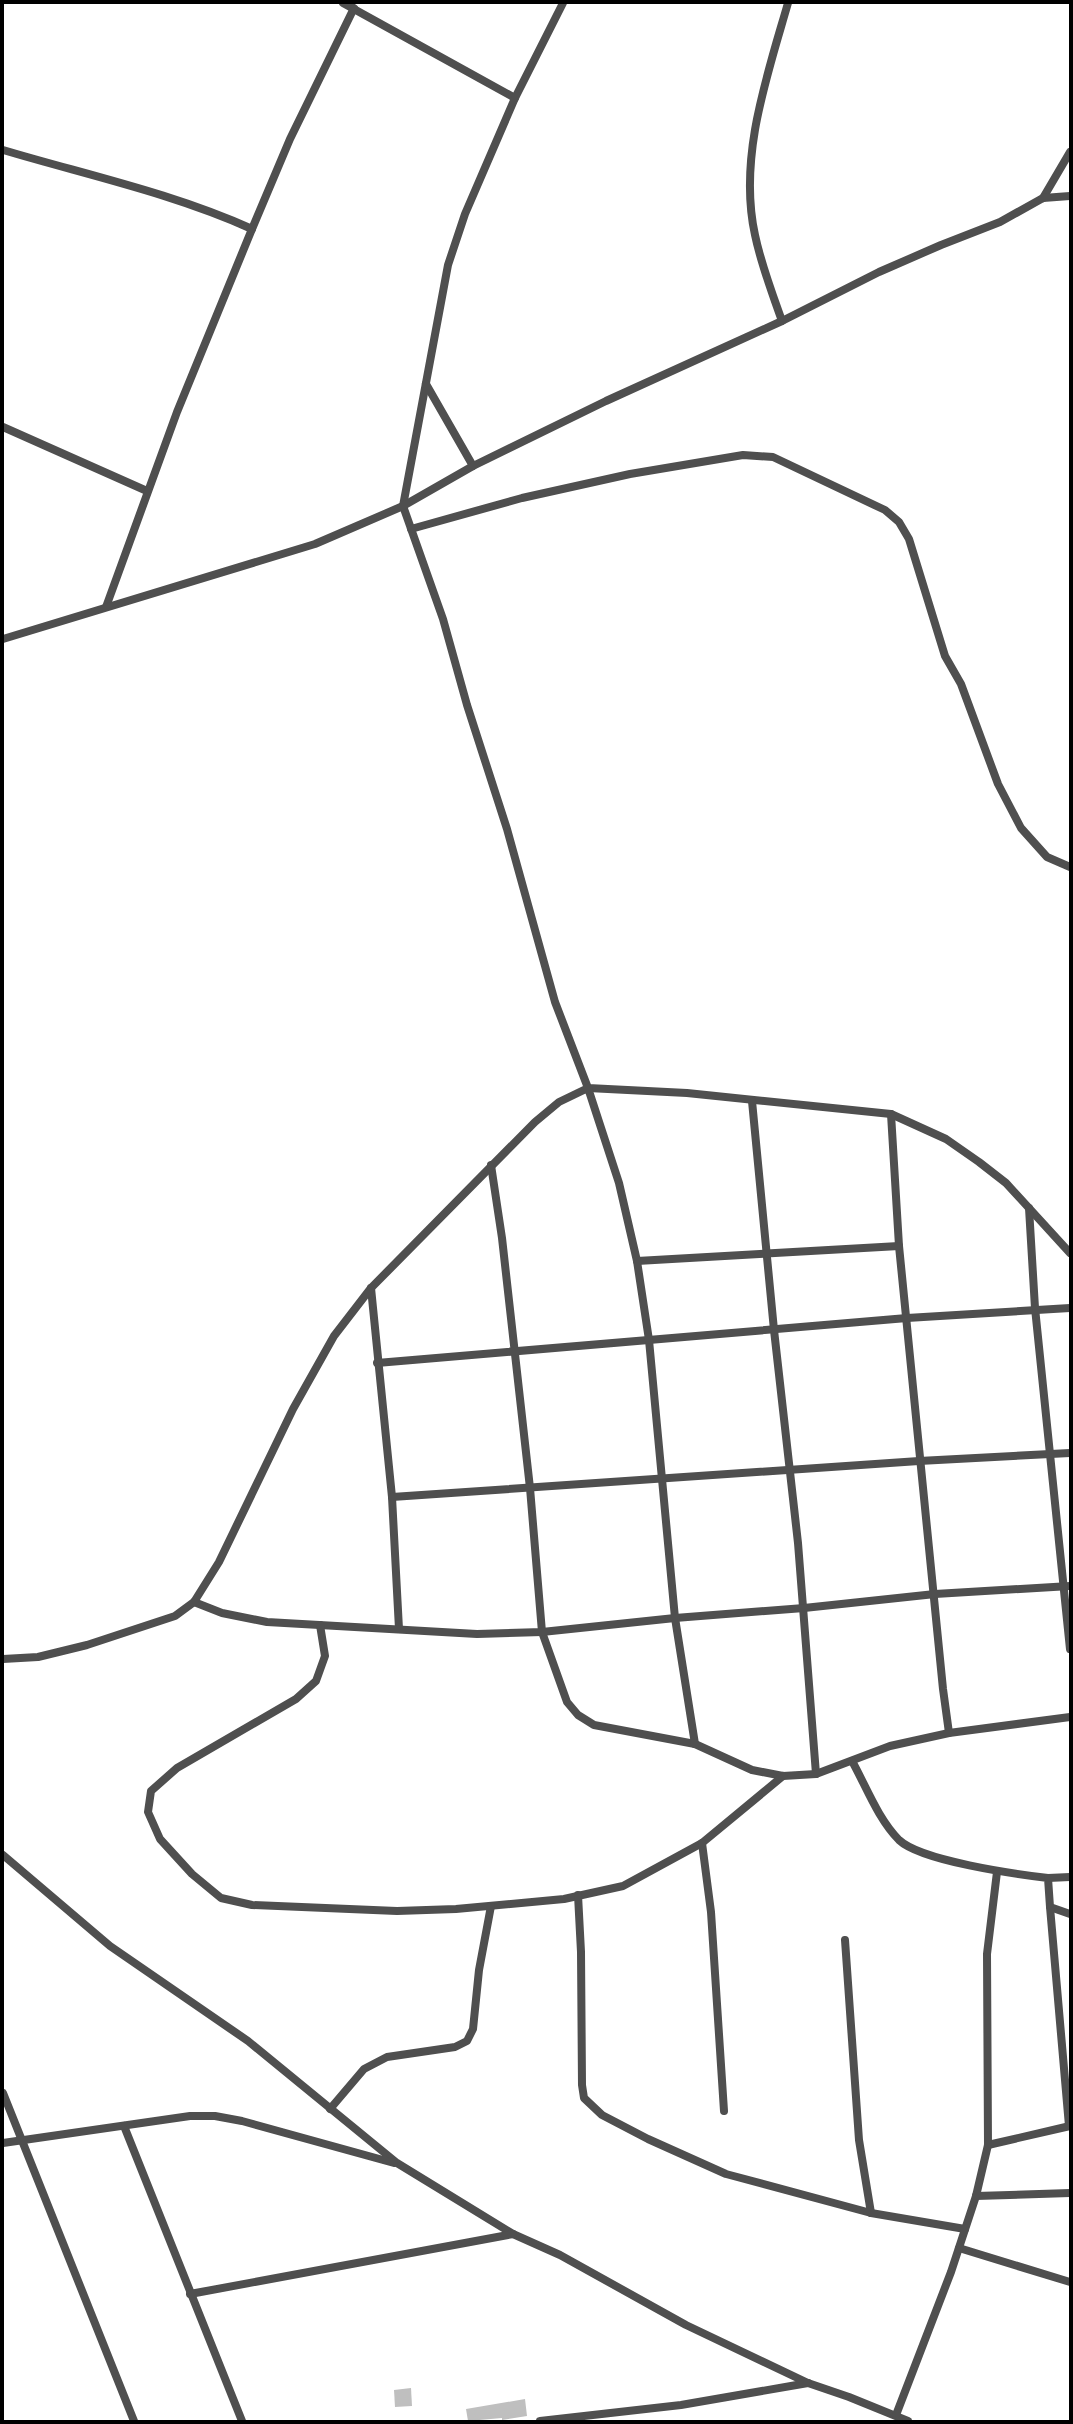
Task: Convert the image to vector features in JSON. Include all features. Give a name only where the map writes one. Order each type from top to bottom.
[{"type":"street","points":[[343,3],[515,98]]},
{"type":"street","points":[[563,3],[515,98],[465,214],[448,265],[403,506],[443,619],[467,705],[507,829],[555,1002],[588,1088],[619,1183],[637,1261],[649,1340],[675,1618],[695,1744]]},
{"type":"street","points":[[782,321],[754,234],[750,184],[756,122],[788,3]]},
{"type":"street","points":[[106,606],[147,491],[252,229],[290,139],[354,8]]},
{"type":"street","points":[[3,150],[150,190],[208,209],[252,229]]},
{"type":"street","points":[[1042,198],[1070,152]]},
{"type":"street","points":[[3,639],[106,606],[218,575],[315,544],[403,506],[473,466],[606,402],[782,321],[879,272],[941,244],[1000,222],[1042,198],[1070,196]]},
{"type":"street","points":[[426,384],[473,466]]},
{"type":"street","points":[[3,427],[147,491]]},
{"type":"street","points":[[411,529],[522,498],[630,474],[743,455],[773,457],[885,510],[899,522],[909,539],[945,656],[961,684],[998,784],[1021,828],[1047,857],[1070,867]]},
{"type":"street","points":[[3,1659],[38,1658],[88,1645],[175,1616],[194,1602],[219,1562],[293,1409],[334,1336],[371,1288],[535,1122],[559,1102],[588,1088],[679,1093],[891,1114],[946,1139],[1006,1183],[1070,1253]]},
{"type":"street","points":[[752,1101],[774,1330],[791,1471],[804,1608],[816,1774]]},
{"type":"street","points":[[891,1114],[899,1246],[919,1461],[934,1594],[942,1689],[949,1733]]},
{"type":"street","points":[[491,1165],[502,1238],[530,1488],[542,1632],[567,1702],[578,1715],[594,1725],[695,1744],[752,1770],[784,1776],[816,1774],[890,1746],[949,1733],[1070,1717]]},
{"type":"street","points":[[1029,1208],[1035,1308],[1050,1455],[1067,1586],[1070,1649]]},
{"type":"street","points":[[637,1261],[899,1246]]},
{"type":"street","points":[[371,1288],[377,1363],[392,1497],[400,1629]]},
{"type":"street","points":[[377,1363],[906,1318],[1035,1308],[1070,1308]]},
{"type":"street","points":[[392,1497],[791,1471],[919,1461],[1070,1453]]},
{"type":"street","points":[[194,1602],[222,1613],[267,1622],[477,1634],[542,1632],[675,1618],[804,1608],[934,1594],[1067,1586]]},
{"type":"street","points":[[320,1625],[325,1656],[316,1680],[296,1699],[177,1768],[150,1791],[148,1812],[160,1839],[192,1874],[221,1898],[252,1905],[397,1911],[491,1906],[564,1899],[623,1886],[702,1843],[784,1776]]},
{"type":"street","points":[[852,1761],[885,1822],[899,1840],[912,1849],[934,1857],[997,1872],[1048,1878],[1070,1877]]},
{"type":"street","points":[[702,1843],[711,1912],[724,2111]]},
{"type":"street","points":[[3,1855],[110,1946],[248,2041],[292,2075],[330,2109],[397,2163],[513,2234],[560,2255],[686,2325],[808,2383],[896,2415],[908,2421]]},
{"type":"street","points":[[896,2415],[959,2248],[976,2196],[988,2145],[987,1954],[997,1872]]},
{"type":"street","points":[[988,2145],[1069,2126],[1048,1878]]},
{"type":"street","points":[[578,1895],[581,1952],[582,2085],[584,2098],[602,2115],[648,2140],[726,2174],[871,2213],[965,2228]]},
{"type":"street","points":[[330,2109],[364,2069],[387,2057],[455,2047],[467,2041],[473,2029],[479,1970],[491,1906]]},
{"type":"street","points":[[1050,1907],[1070,1914]]},
{"type":"street","points":[[845,1940],[859,2140],[871,2213]]},
{"type":"street","points":[[3,2093],[134,2421]]},
{"type":"street","points":[[3,2143],[190,2116],[215,2116],[242,2121],[397,2163]]},
{"type":"street","points":[[124,2126],[242,2421]]},
{"type":"street","points":[[976,2196],[1070,2193]]},
{"type":"street","points":[[190,2294],[513,2234]]},
{"type":"street","points":[[959,2248],[1070,2282]]},
{"type":"street","points":[[540,2421],[681,2405],[808,2383]]},
{"type":"building","points":[[411,2388],[412,2406],[395,2407],[394,2390]]},
{"type":"building","points":[[525,2399],[527,2416],[502,2420],[502,2418],[468,2421],[466,2409]]}]
